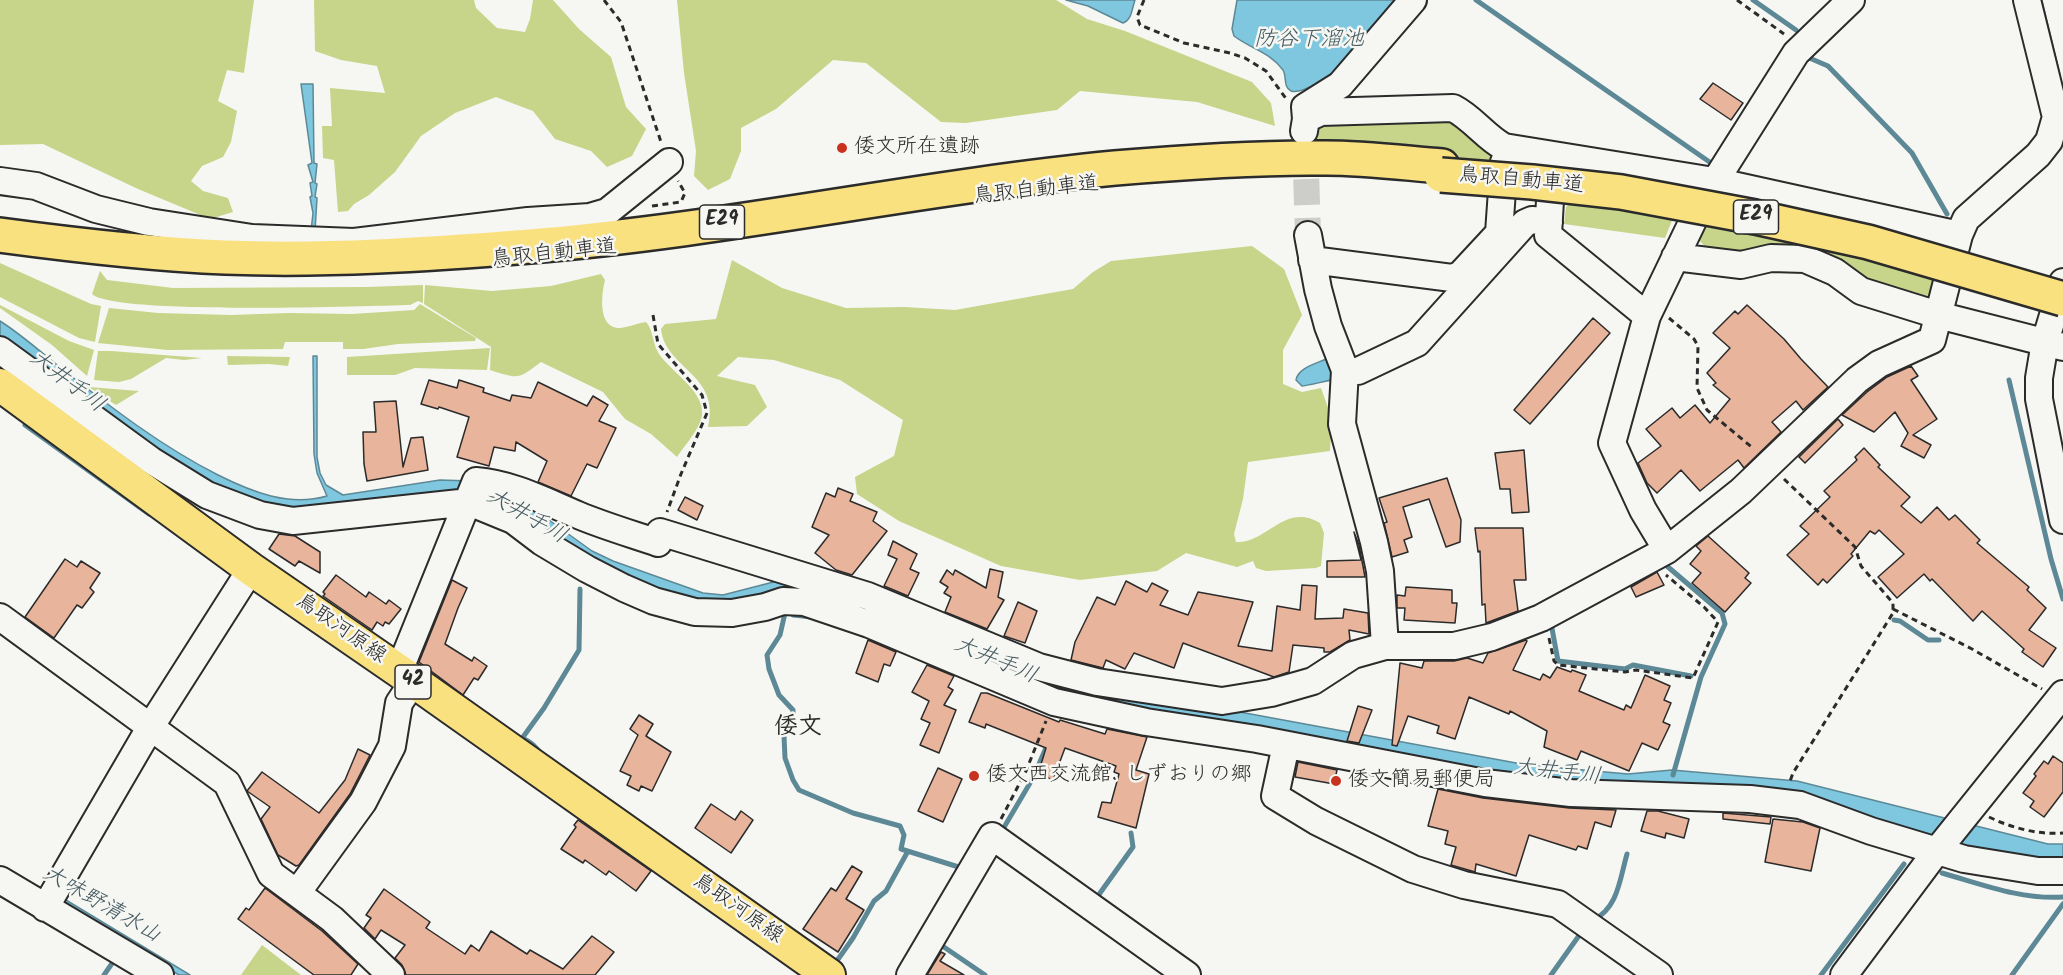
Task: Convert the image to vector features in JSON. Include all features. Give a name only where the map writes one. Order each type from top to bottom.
[{"type":"highway","name":"鳥取自動車道","points":[[0,235],[153,253],[225,257],[323,258],[555,243],[669,230],[861,201],[1116,168],[1233,160],[1328,158],[1620,192],[1755,217],[1868,242],[2063,299]]},
{"type":"highway","name":"鳥取自動車道","points":[[0,246],[95,259],[223,269],[321,270],[402,267],[531,259],[671,243],[977,197],[1041,191],[1232,174],[1328,170],[1442,170],[1622,181],[1759,207],[1871,233],[2063,288]]},
{"type":"main road","name":"鳥取河原線","points":[[0,385],[251,569],[406,676],[812,970]]},
{"type":"street","points":[[1305,125],[1305,107],[1340,84],[1413,0]]},
{"type":"street","points":[[1658,555],[1643,510],[1612,443],[1650,311],[1692,219],[1796,53],[1851,0]]},
{"type":"street","points":[[297,893],[363,802],[392,746],[406,676],[476,481],[491,482],[531,494],[580,516],[658,543],[660,532],[868,596],[1039,668],[1097,682],[1222,701],[1271,693],[1313,681],[1353,655],[1385,646],[1454,646],[1492,637],[1545,616],[1658,555],[1701,525],[1769,465],[1857,380],[1879,364],[1932,340],[1959,235],[1966,219],[2038,155],[2049,141],[2056,117],[2027,0]]},
{"type":"street","points":[[1305,125],[1321,112],[1453,108],[1466,115],[1495,142],[1504,147],[1714,181],[1959,235]]},
{"type":"street","points":[[1312,260],[1452,278],[1460,275],[1499,233],[1504,147]]},
{"type":"street","points":[[1553,154],[1548,235],[1650,311]]},
{"type":"street","points":[[0,181],[36,186],[96,209],[149,222],[252,237],[354,242],[528,221],[590,217],[607,212],[669,162]]},
{"type":"street","points":[[1358,371],[1417,343],[1525,223],[1532,220],[1549,222]]},
{"type":"street","points":[[1308,235],[1328,326],[1345,370],[1342,424],[1380,571],[1385,646]]},
{"type":"street","points":[[1675,257],[1741,265],[1771,258],[1804,259],[1835,272],[1860,291],[1938,315],[2054,345]]},
{"type":"street","points":[[2063,282],[2054,345],[2039,378],[2039,399],[2063,520]]},
{"type":"street","points":[[0,350],[152,461],[207,495],[260,515],[293,521],[469,502],[513,520],[542,542],[587,569],[654,601],[695,612],[723,613],[765,607],[783,601],[804,602],[869,624],[1054,702],[1146,722],[1286,745],[1485,783],[1571,793],[1750,799],[1800,805],[1936,852],[2038,871],[2063,871]]},
{"type":"street","points":[[45,908],[152,726],[251,569]]},
{"type":"street","points":[[0,617],[227,783],[271,874],[332,919],[391,975]]},
{"type":"street","points":[[1844,975],[1936,852],[2061,696]]},
{"type":"street","points":[[1286,745],[1275,796],[1316,821],[1413,869],[1464,885],[1558,904],[1659,975]]},
{"type":"street","points":[[910,975],[992,836],[1187,975]]},
{"type":"street","points":[[0,880],[160,975]]},
{"type":"path","points":[[604,0],[621,22],[669,162],[685,193],[681,202],[656,204],[645,209]]},
{"type":"path","points":[[1144,0],[1137,17],[1140,26],[1184,43],[1230,53],[1256,64],[1271,76],[1284,98],[1305,125]]},
{"type":"path","points":[[1737,0],[1802,48]]},
{"type":"path","points":[[1650,311],[1694,339],[1698,346],[1697,388],[1707,410],[1753,448],[1855,547],[1861,566],[1893,603],[1893,613],[1793,773],[1784,803]]},
{"type":"path","points":[[653,315],[658,344],[702,395],[707,413],[660,532]]},
{"type":"path","points":[[1545,616],[1554,661],[1557,665],[1625,672],[1636,670],[1694,678],[1718,620],[1658,555]]},
{"type":"path","points":[[1893,609],[2061,696]]},
{"type":"path","points":[[992,836],[1026,771],[1054,702]]},
{"type":"path","points":[[1971,808],[2005,824],[2046,834],[2063,833]]},
{"type":"green space","points":[[0,0],[254,0],[244,73],[227,70],[218,101],[237,111],[231,142],[223,157],[202,166],[191,181],[203,191],[228,198],[233,212],[210,219],[138,189],[43,144],[0,145]]},
{"type":"green space","points":[[314,0],[474,0],[476,8],[497,28],[525,32],[533,0],[553,0],[579,29],[611,57],[626,107],[646,129],[632,156],[607,167],[591,151],[555,139],[533,111],[496,97],[455,113],[421,136],[395,172],[348,211],[338,212],[334,160],[323,158],[322,126],[332,126],[330,88],[385,93],[377,66],[341,60],[315,51]]},
{"type":"green space","points":[[677,0],[1056,0],[1087,19],[1125,31],[1252,82],[1271,103],[1275,126],[1197,102],[1080,91],[1057,110],[966,123],[941,122],[866,63],[833,60],[776,109],[741,128],[741,151],[730,179],[708,190],[694,176],[696,151],[684,73]]},
{"type":"green space","points":[[1442,118],[1472,137],[1490,155],[1492,161],[1316,144],[1313,135],[1320,125],[1340,122]]},
{"type":"green space","points":[[1574,199],[1673,218],[1665,238],[1564,224],[1566,207]]},
{"type":"green space","points":[[1709,220],[1937,274],[1931,298],[1917,297],[1746,254],[1707,249],[1699,240]]},
{"type":"green space","points":[[1252,246],[1284,269],[1302,315],[1283,350],[1283,384],[1302,392],[1321,388],[1332,419],[1330,451],[1248,462],[1243,499],[1234,534],[1236,542],[1247,541],[1296,517],[1320,523],[1324,533],[1321,566],[1316,568],[1266,571],[1256,568],[1253,561],[1237,567],[1186,553],[1157,571],[1080,580],[1001,566],[899,521],[857,494],[855,477],[894,456],[903,420],[840,380],[774,360],[738,357],[717,376],[755,385],[767,407],[747,426],[708,427],[710,409],[707,395],[700,383],[672,354],[665,343],[661,329],[665,324],[716,319],[732,260],[782,288],[846,308],[904,307],[955,310],[1073,289],[1093,272],[1111,261]]},
{"type":"green space","points":[[0,263],[91,304],[101,306],[95,342],[79,338],[0,297]]},
{"type":"green space","points":[[100,271],[107,280],[173,288],[423,285],[423,303],[418,301],[410,305],[243,308],[145,305],[110,301],[92,294]]},
{"type":"green space","points":[[601,274],[605,280],[602,307],[606,321],[617,328],[646,322],[659,354],[699,400],[702,416],[695,432],[677,457],[651,434],[625,419],[603,392],[541,362],[517,376],[490,370],[491,347],[424,304],[425,285],[492,291],[551,286]]},
{"type":"green space","points":[[420,304],[476,338],[475,341],[398,344],[363,349],[343,349],[343,342],[285,342],[283,349],[168,350],[98,343],[109,308],[158,313],[231,315],[352,314],[414,310]]},
{"type":"green space","points":[[0,305],[69,341],[94,350],[87,376],[52,345],[0,308]]},
{"type":"green space","points":[[490,348],[487,370],[415,368],[395,375],[347,375],[347,357]]},
{"type":"green space","points":[[98,351],[202,358],[184,360],[166,358],[131,379],[119,382],[94,380]]},
{"type":"green space","points":[[227,356],[290,357],[288,366],[228,365]]},
{"type":"green space","points":[[89,387],[139,391],[116,405]]},
{"type":"green space","points":[[262,945],[301,975],[241,975]]},
{"type":"water","points":[[1066,0],[1135,0],[1130,17],[1123,23],[1088,6]]},
{"type":"water","name":"防谷下溜池","points":[[1237,0],[1396,0],[1340,68],[1317,84],[1302,90],[1291,91],[1287,87],[1283,70],[1278,64],[1234,36],[1232,29]]},
{"type":"water","points":[[301,84],[313,84],[314,163],[317,164],[315,231],[311,231],[313,213],[310,183],[313,182],[308,165],[312,163]]},
{"type":"water","name":"大井手川","points":[[0,321],[99,398],[157,439],[218,475],[271,496],[299,500],[327,496],[317,473],[314,454],[313,356],[317,356],[317,457],[320,473],[326,485],[343,495],[440,480],[471,481],[535,510],[592,551],[613,561],[703,593],[723,595],[785,579],[983,650],[1229,710],[1527,765],[1628,774],[1672,770],[1797,781],[2048,844],[2063,844],[2063,862],[2030,861],[1893,827],[1482,771],[1083,704],[851,610],[729,608],[649,592],[512,512],[295,514],[208,489],[0,342]]},
{"type":"water","points":[[1330,359],[1334,379],[1302,386],[1296,380],[1303,369]]},
{"type":"water","points":[[61,897],[190,975],[179,975],[59,903]]},
{"type":"building","points":[[1713,83],[1743,103],[1731,120],[1700,99]]},
{"type":"building","points":[[1747,305],[1784,339],[1828,387],[1803,410],[1796,401],[1772,422],[1781,432],[1744,468],[1738,460],[1700,491],[1681,470],[1657,493],[1647,483],[1638,463],[1661,446],[1646,429],[1672,408],[1680,418],[1695,405],[1710,423],[1730,399],[1713,385],[1716,383],[1707,373],[1730,348],[1713,333],[1735,311],[1738,314]]},
{"type":"building","points":[[1593,318],[1610,333],[1530,424],[1514,410]]},
{"type":"building","points":[[1911,366],[1918,376],[1911,380],[1937,419],[1913,435],[1931,445],[1924,458],[1901,446],[1908,433],[1895,412],[1874,432],[1842,415],[1887,377]]},
{"type":"building","points":[[429,380],[457,388],[459,380],[484,388],[483,392],[510,401],[512,395],[531,398],[538,382],[587,406],[593,396],[608,405],[599,421],[616,428],[597,468],[587,464],[571,496],[538,482],[547,461],[516,442],[515,451],[494,447],[489,466],[457,457],[469,417],[439,407],[438,409],[421,404]]},
{"type":"building","points":[[396,401],[403,467],[411,438],[423,437],[428,470],[367,481],[363,432],[376,432],[374,402]]},
{"type":"building","points":[[1838,419],[1843,425],[1805,463],[1799,457]]},
{"type":"building","points":[[1864,448],[1880,465],[1878,467],[1910,497],[1901,506],[1921,523],[1937,507],[1949,520],[1955,515],[1980,540],[1977,543],[2029,587],[2027,590],[2046,608],[2029,630],[2056,648],[2043,667],[2022,652],[2024,649],[1982,611],[1973,621],[1932,579],[1930,581],[1924,574],[1897,598],[1878,577],[1904,554],[1879,530],[1875,534],[1870,531],[1851,554],[1853,556],[1827,583],[1823,579],[1818,585],[1787,555],[1809,534],[1800,526],[1830,497],[1824,491],[1857,460],[1855,457]]},
{"type":"building","points":[[1524,450],[1529,512],[1512,513],[1510,489],[1500,489],[1495,453]]},
{"type":"building","points":[[1447,478],[1461,520],[1460,542],[1446,547],[1429,499],[1403,507],[1412,537],[1404,540],[1408,552],[1392,557],[1384,523],[1387,522],[1379,498]]},
{"type":"building","points":[[838,488],[853,494],[850,501],[877,512],[873,521],[887,531],[852,575],[836,570],[815,553],[829,535],[812,527],[826,493],[835,497]]},
{"type":"building","points":[[685,497],[703,506],[697,520],[678,510]]},
{"type":"building","points":[[1475,528],[1523,528],[1526,580],[1514,580],[1518,611],[1486,623],[1485,604],[1482,605],[1480,551],[1478,552]]},
{"type":"building","points":[[1354,532],[1359,545],[1365,577],[1327,577],[1327,561],[1361,560]]},
{"type":"building","points":[[279,534],[295,536],[320,552],[320,573],[299,561],[295,566],[269,549]]},
{"type":"building","points":[[1708,536],[1749,573],[1745,578],[1751,583],[1725,612],[1692,583],[1701,573],[1690,564],[1701,551],[1696,546]]},
{"type":"building","points":[[893,541],[917,554],[910,569],[919,573],[908,596],[884,586],[897,559],[888,555]]},
{"type":"building","points":[[65,559],[77,567],[81,561],[100,573],[90,588],[94,592],[82,608],[77,605],[54,638],[25,617]]},
{"type":"building","points":[[990,569],[1003,572],[998,597],[1004,600],[987,629],[945,612],[951,597],[944,593],[948,587],[940,582],[947,570],[953,575],[955,570],[986,588]]},
{"type":"building","points":[[1657,572],[1664,585],[1636,597],[1631,587]]},
{"type":"building","points":[[336,575],[366,597],[369,592],[386,604],[389,600],[401,609],[389,624],[385,622],[383,626],[377,622],[372,630],[323,596],[325,594],[323,592]]},
{"type":"building","points":[[452,580],[467,588],[445,644],[472,661],[474,657],[487,666],[478,680],[474,678],[463,695],[419,662]]},
{"type":"building","points":[[1126,581],[1147,592],[1152,583],[1168,591],[1160,605],[1188,615],[1198,592],[1253,602],[1238,646],[1272,651],[1277,606],[1300,610],[1302,585],[1317,586],[1315,619],[1343,618],[1344,609],[1368,613],[1369,634],[1349,630],[1350,640],[1330,652],[1324,652],[1324,648],[1293,645],[1289,672],[1274,677],[1183,643],[1174,668],[1134,653],[1125,669],[1106,660],[1103,668],[1071,660],[1075,642],[1097,597],[1115,605]]},
{"type":"building","points":[[1406,587],[1452,590],[1452,603],[1457,603],[1455,623],[1404,620],[1405,608],[1397,608],[1397,595],[1405,596]]},
{"type":"building","points":[[1018,602],[1037,611],[1025,643],[1004,636]]},
{"type":"building","points":[[868,640],[896,652],[890,666],[884,664],[878,682],[856,673]]},
{"type":"building","points":[[1526,640],[1513,670],[1540,680],[1543,674],[1550,678],[1557,667],[1586,675],[1579,691],[1624,710],[1626,705],[1631,708],[1645,675],[1670,686],[1664,700],[1671,703],[1663,722],[1670,725],[1658,750],[1642,743],[1629,771],[1581,751],[1577,760],[1544,747],[1547,731],[1510,711],[1509,714],[1469,697],[1455,739],[1437,733],[1439,726],[1408,716],[1397,746],[1392,745],[1400,663],[1422,668],[1424,661],[1454,661],[1467,658],[1483,663],[1488,653]]},
{"type":"building","points":[[927,665],[954,676],[948,687],[953,690],[944,705],[956,710],[939,753],[920,745],[930,723],[921,719],[929,701],[912,692]]},
{"type":"building","points":[[981,693],[987,693],[1059,722],[1060,720],[1105,734],[1107,729],[1147,737],[1136,770],[1149,774],[1136,828],[1098,817],[1102,802],[1111,803],[1119,774],[1114,772],[1116,766],[1065,748],[1053,780],[1038,774],[1046,748],[986,724],[985,728],[969,722]]},
{"type":"building","points":[[1358,706],[1372,710],[1359,743],[1347,741]]},
{"type":"building","points":[[639,715],[653,724],[646,736],[671,752],[652,791],[641,786],[639,791],[627,785],[631,776],[620,771],[638,735],[630,729]]},
{"type":"building","points":[[358,749],[370,755],[350,794],[299,865],[296,866],[278,855],[261,819],[270,807],[247,791],[262,772],[319,813],[345,780]]},
{"type":"building","points":[[2053,756],[2063,763],[2063,792],[2044,817],[2030,807],[2034,801],[2023,793],[2044,761],[2048,764]]},
{"type":"building","points":[[1298,762],[1337,770],[1334,784],[1295,777]]},
{"type":"building","points":[[938,768],[962,779],[943,822],[918,811]]},
{"type":"building","points":[[1438,789],[1483,798],[1569,808],[1616,810],[1611,827],[1595,822],[1587,849],[1578,846],[1576,850],[1529,835],[1516,876],[1476,864],[1475,872],[1451,865],[1456,847],[1445,844],[1448,831],[1428,826]]},
{"type":"building","points":[[711,804],[735,820],[741,811],[753,820],[731,853],[695,828]]},
{"type":"building","points":[[1647,811],[1658,811],[1689,819],[1684,838],[1666,833],[1665,838],[1641,831]]},
{"type":"building","points":[[1723,813],[1771,817],[1770,824],[1723,819]]},
{"type":"building","points":[[1773,819],[1803,822],[1820,828],[1811,871],[1765,862]]},
{"type":"building","points":[[578,820],[651,871],[636,891],[609,871],[606,875],[585,860],[583,863],[561,849],[576,827],[574,825]]},
{"type":"building","points":[[852,866],[862,872],[846,899],[864,910],[838,952],[803,929],[831,888],[836,891]]},
{"type":"building","points":[[265,888],[322,931],[358,964],[351,975],[314,975],[238,919],[246,908],[249,910]]},
{"type":"building","points":[[384,889],[430,922],[426,928],[465,954],[471,945],[479,951],[491,931],[527,954],[530,950],[563,969],[592,936],[614,952],[595,975],[406,975],[402,965],[395,958],[405,945],[381,930],[375,939],[364,928],[371,918],[366,915]]},
{"type":"building","points":[[941,952],[945,954],[940,961],[964,975],[927,975]]},
{"type":"waterway","points":[[1476,0],[1711,163]]},
{"type":"waterway","points":[[1753,0],[1796,30]]},
{"type":"waterway","points":[[2040,0],[2058,74]]},
{"type":"waterway","points":[[1807,57],[1828,66],[1912,153],[1947,214]]},
{"type":"waterway","points":[[2009,380],[2051,559],[2063,599]]},
{"type":"waterway","points":[[25,425],[149,514]]},
{"type":"waterway","points":[[1661,561],[1722,613],[1725,624],[1701,677],[1673,775]]},
{"type":"waterway","points":[[523,737],[544,708],[579,650],[580,589]]},
{"type":"waterway","points":[[785,613],[780,635],[767,655],[769,669],[779,695],[793,710],[793,720],[784,736],[785,758],[799,790],[853,813],[900,826],[904,835],[901,849],[965,869]]},
{"type":"waterway","points":[[793,615],[812,617]]},
{"type":"waterway","points":[[1894,620],[1900,621],[1928,640],[1939,640]]},
{"type":"waterway","points":[[1551,623],[1558,661],[1625,669],[1633,665],[1691,676]]},
{"type":"waterway","points":[[519,738],[530,742],[544,757]]},
{"type":"waterway","points":[[1005,833],[1003,829],[1033,778],[1048,743]]},
{"type":"waterway","points":[[1095,900],[1133,847],[1131,833]]},
{"type":"waterway","points":[[834,965],[853,938],[874,901],[886,891],[908,851]]},
{"type":"waterway","points":[[1593,920],[1601,915],[1613,901],[1627,854]]},
{"type":"waterway","points":[[1821,975],[1904,864]]},
{"type":"waterway","points":[[1942,873],[2017,894],[2063,897]]},
{"type":"waterway","points":[[2012,975],[2063,904]]},
{"type":"waterway","points":[[1551,975],[1583,930]]},
{"type":"waterway","points":[[943,942],[941,945],[985,975]]},
{"type":"waterway","points":[[104,975],[113,962],[110,958]]},
{"type":"tunnel","points":[[1305,140],[1308,235]]},
{"type":"place","name":"倭文所在遺跡","points":[[842,148]]},
{"type":"place","name":"倭文西交流館. しずおりの郷","points":[[974,776]]},
{"type":"place","name":"倭文簡易郵便局","points":[[1336,781]]},
{"type":"district","name":"倭文","points":[[798,729]]},
{"type":"water label","name":"大味野清水山","points":[[101,906]]}]
